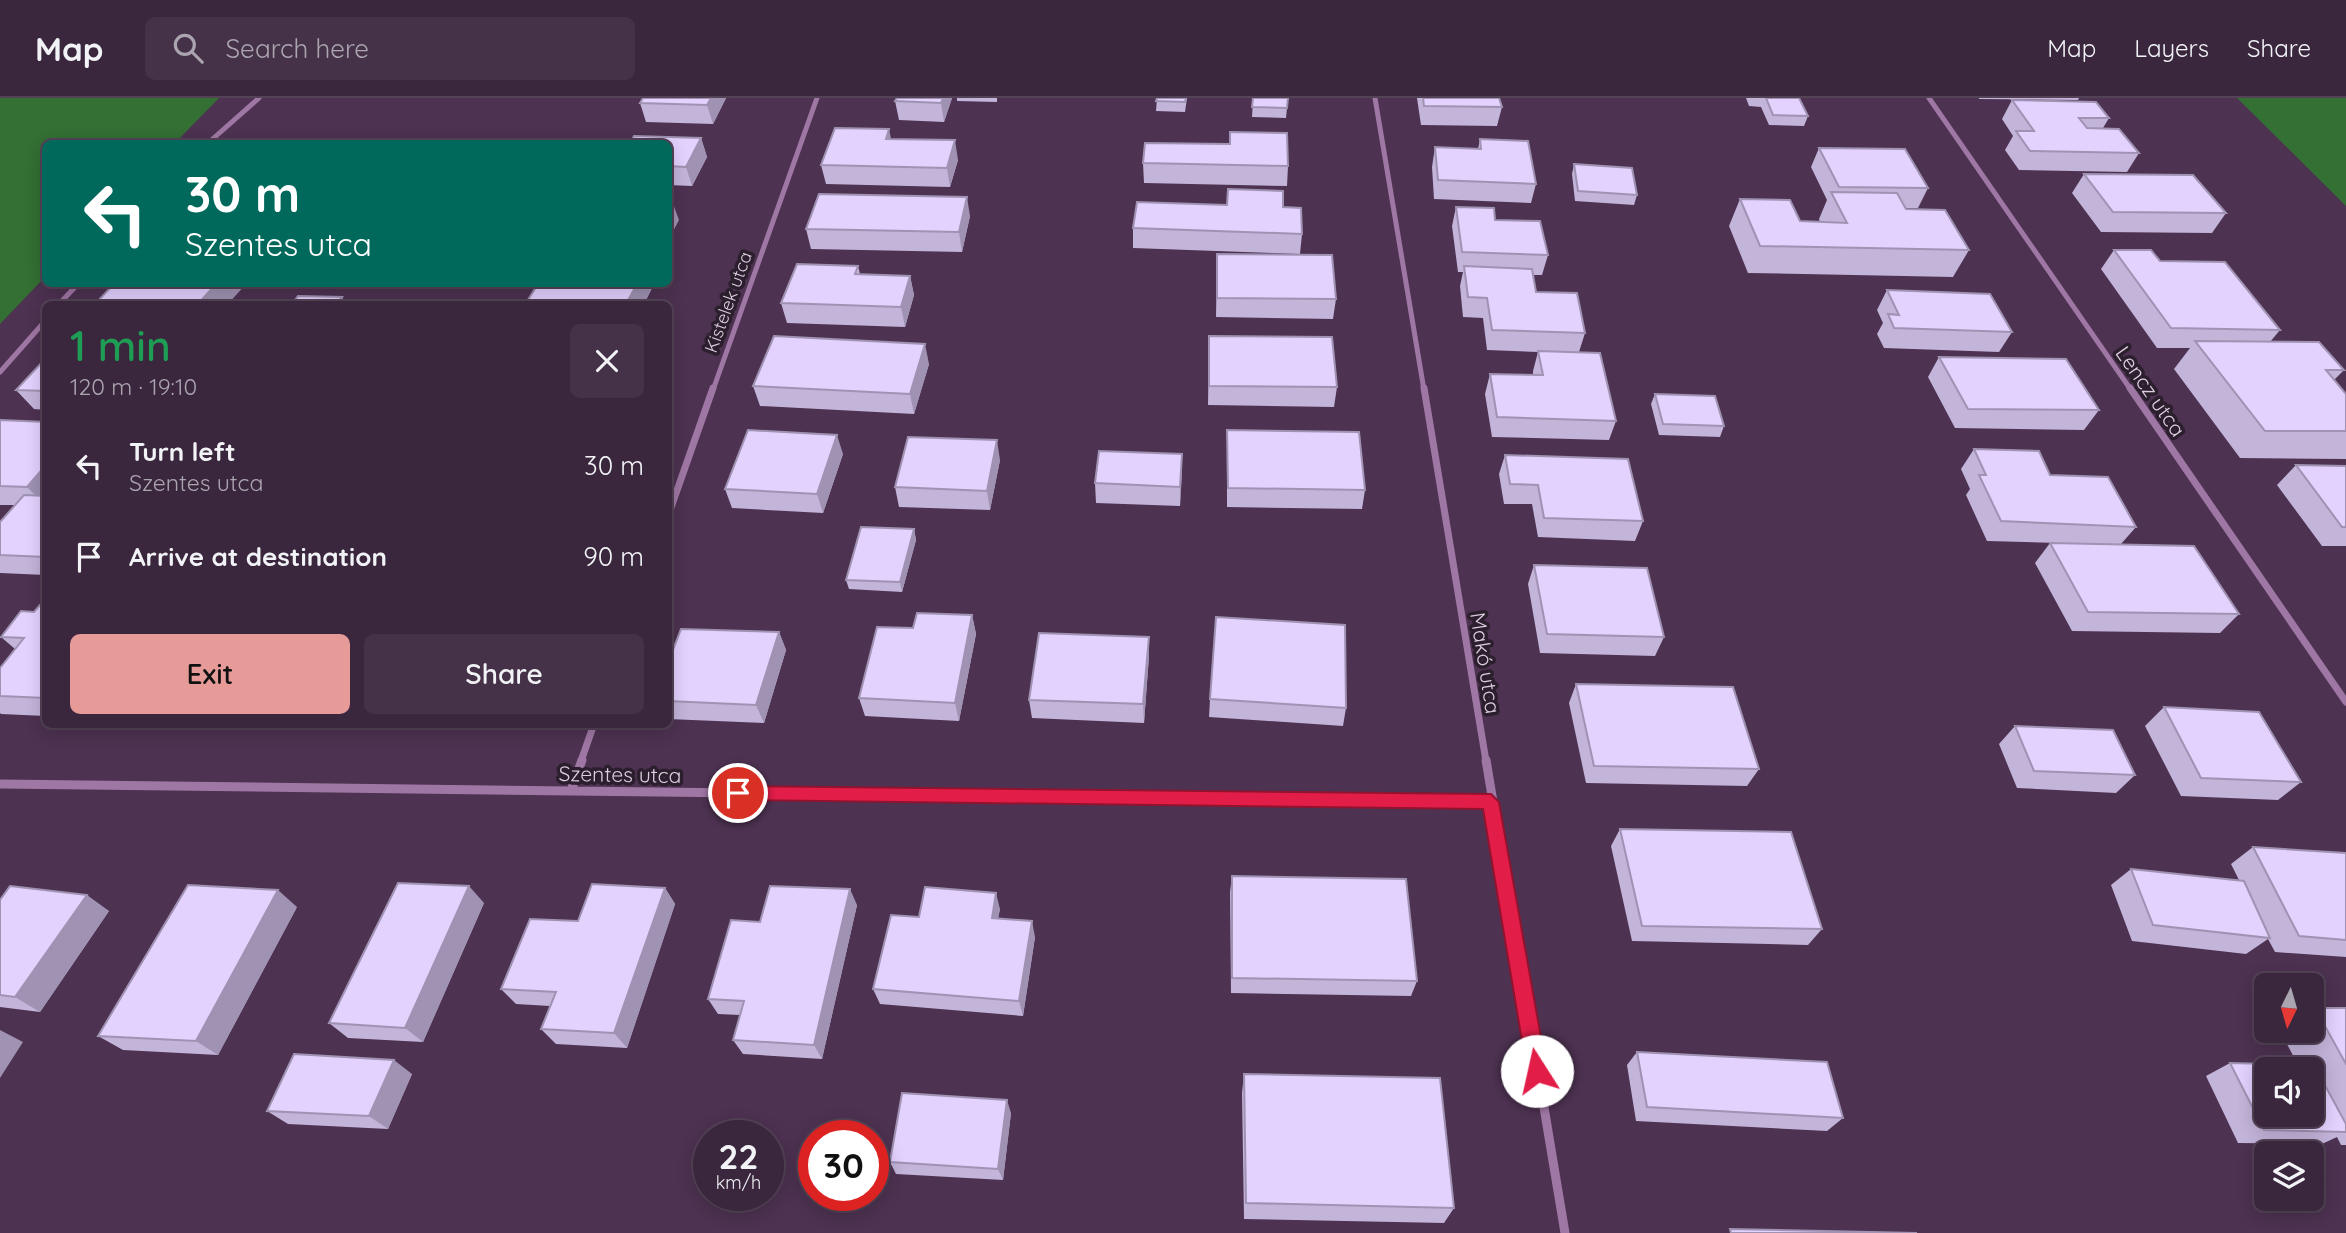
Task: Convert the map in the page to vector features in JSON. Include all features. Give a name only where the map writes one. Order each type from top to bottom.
[{"type":"street","points":[[212,140],[259,98]]},
{"type":"street","name":"Kistelek utca","points":[[672,505],[817,98]]},
{"type":"street","name":"Makó utca","points":[[1374,98],[1564,1233]]},
{"type":"street","name":"Lencz utca","points":[[1930,98],[2346,702]]},
{"type":"street","points":[[62,301],[75,287]]},
{"type":"street","points":[[0,372],[42,325]]},
{"type":"street","points":[[570,791],[593,728]]},
{"type":"street","name":"Szentes utca","points":[[0,784],[1491,802]]},
{"type":"green space","points":[[0,98],[219,98],[178,140],[42,140],[42,280],[0,324]]},
{"type":"green space","points":[[2237,98],[2346,98],[2346,206]]},
{"type":"building","points":[[643,98],[711,98],[707,105],[640,103]]},
{"type":"building","points":[[897,98],[943,98],[941,103],[895,101]]},
{"type":"building","points":[[1157,98],[1186,98],[1185,102],[1156,101]]},
{"type":"building","points":[[1253,98],[1288,98],[1287,108],[1252,107]]},
{"type":"building","points":[[1423,98],[1499,98],[1502,107],[1424,106]]},
{"type":"building","points":[[1766,98],[1799,98],[1808,116],[1773,115]]},
{"type":"building","points":[[2012,100],[2096,102],[2109,118],[2079,118],[2087,128],[2119,129],[2139,153],[2030,151],[2016,131],[2034,131]]},
{"type":"building","points":[[835,128],[889,129],[886,139],[955,140],[947,168],[821,165]]},
{"type":"building","points":[[1230,132],[1287,133],[1288,166],[1143,163],[1145,143],[1230,144]]},
{"type":"building","points":[[634,136],[701,138],[686,167],[672,166],[672,140],[632,140]]},
{"type":"building","points":[[1480,139],[1528,141],[1536,184],[1438,180],[1435,147],[1481,149]]},
{"type":"building","points":[[1819,148],[1905,149],[1928,188],[1839,187]]},
{"type":"building","points":[[1574,164],[1632,168],[1637,195],[1578,191]]},
{"type":"building","points":[[2084,174],[2193,175],[2226,213],[2113,212]]},
{"type":"building","points":[[1228,189],[1283,191],[1283,207],[1301,208],[1302,234],[1133,228],[1137,202],[1227,205]]},
{"type":"building","points":[[1831,192],[1897,193],[1906,209],[1945,210],[1969,250],[1760,246],[1740,199],[1790,200],[1800,221],[1847,223]]},
{"type":"building","points":[[819,194],[967,197],[959,232],[806,229]]},
{"type":"building","points":[[1456,207],[1494,208],[1495,220],[1540,221],[1548,255],[1462,252]]},
{"type":"building","points":[[2114,250],[2151,250],[2160,261],[2225,262],[2280,330],[2171,328]]},
{"type":"building","points":[[1217,254],[1332,255],[1336,299],[1217,298]]},
{"type":"building","points":[[797,264],[858,266],[855,274],[910,276],[901,307],[781,303]]},
{"type":"building","points":[[1464,266],[1532,269],[1536,292],[1577,293],[1585,333],[1492,330],[1487,298],[1468,297]]},
{"type":"building","points":[[111,287],[213,287],[201,301],[98,301]]},
{"type":"building","points":[[536,287],[635,287],[628,301],[527,301]]},
{"type":"building","points":[[1887,290],[1990,294],[2012,332],[1894,328],[1888,314],[1899,315]]},
{"type":"building","points":[[298,296],[342,297],[339,301],[294,301]]},
{"type":"building","points":[[774,336],[925,344],[910,394],[753,386]]},
{"type":"building","points":[[1209,336],[1332,337],[1337,387],[1209,386]]},
{"type":"building","points":[[2195,341],[2319,342],[2344,370],[2326,370],[2346,394],[2346,431],[2265,431]]},
{"type":"building","points":[[1538,351],[1600,353],[1616,421],[1497,417],[1490,374],[1543,375]]},
{"type":"building","points":[[1939,357],[2066,359],[2099,410],[1968,409]]},
{"type":"building","points":[[42,362],[42,391],[16,390]]},
{"type":"building","points":[[1655,394],[1715,396],[1724,426],[1663,424]]},
{"type":"building","points":[[0,420],[42,422],[42,470],[27,487],[0,486]]},
{"type":"building","points":[[748,430],[837,435],[817,494],[725,489]]},
{"type":"building","points":[[1227,430],[1359,432],[1365,490],[1228,488]]},
{"type":"building","points":[[908,437],[997,440],[987,491],[895,487]]},
{"type":"building","points":[[1974,449],[2039,451],[2050,475],[2108,477],[2136,527],[2001,521],[1979,475],[1986,475]]},
{"type":"building","points":[[1099,451],[1182,454],[1180,487],[1095,483]]},
{"type":"building","points":[[1505,455],[1628,459],[1643,521],[1544,518],[1538,485],[1510,484]]},
{"type":"building","points":[[2296,465],[2346,466],[2346,527],[2342,527]]},
{"type":"building","points":[[24,495],[42,496],[42,557],[0,555],[0,522]]},
{"type":"building","points":[[861,527],[914,529],[900,582],[846,580]]},
{"type":"building","points":[[2050,543],[2194,546],[2239,614],[2088,612]]},
{"type":"building","points":[[1534,565],[1647,568],[1664,637],[1547,634]]},
{"type":"building","points":[[42,603],[42,698],[0,696],[0,668],[24,638],[1,637],[21,611],[34,612]]},
{"type":"building","points":[[917,613],[972,615],[955,703],[859,698],[877,627],[913,628]]},
{"type":"building","points":[[1216,617],[1345,625],[1346,708],[1210,699]]},
{"type":"building","points":[[681,629],[779,632],[756,705],[672,701],[672,653]]},
{"type":"building","points":[[1039,633],[1149,637],[1143,704],[1029,700]]},
{"type":"building","points":[[1576,684],[1733,687],[1759,769],[1594,766]]},
{"type":"building","points":[[2164,707],[2259,712],[2301,782],[2201,778]]},
{"type":"building","points":[[2015,726],[2113,730],[2135,775],[2034,771]]},
{"type":"building","points":[[1620,829],[1791,832],[1822,929],[1642,926]]},
{"type":"building","points":[[2253,847],[2346,853],[2346,940],[2299,936]]},
{"type":"building","points":[[2131,869],[2244,881],[2270,938],[2153,925]]},
{"type":"building","points":[[1232,876],[1406,879],[1417,981],[1232,978]]},
{"type":"building","points":[[398,883],[469,886],[405,1028],[329,1023]]},
{"type":"building","points":[[592,884],[665,888],[614,1033],[541,1029],[556,992],[501,989],[530,919],[578,921]]},
{"type":"building","points":[[188,885],[278,890],[196,1041],[98,1036]]},
{"type":"building","points":[[10,886],[87,895],[15,997],[0,995],[0,900]]},
{"type":"building","points":[[770,886],[850,889],[814,1045],[733,1040],[744,1001],[708,999],[731,920],[760,922]]},
{"type":"building","points":[[925,887],[996,893],[992,918],[1032,921],[1019,1001],[873,989],[891,915],[919,917]]},
{"type":"building","points":[[2324,1008],[2346,1008],[2346,1064],[2324,1024]]},
{"type":"building","points":[[1637,1052],[1827,1062],[1843,1118],[1647,1107]]},
{"type":"building","points":[[294,1054],[394,1060],[369,1116],[267,1111]]},
{"type":"building","points":[[2230,1063],[2254,1064],[2254,1110]]},
{"type":"building","points":[[1244,1074],[1440,1078],[1454,1208],[1246,1203]]},
{"type":"building","points":[[2324,1083],[2346,1124],[2346,1132],[2264,1130],[2262,1127],[2324,1127]]},
{"type":"building","points":[[902,1093],[1007,1100],[998,1169],[890,1162]]},
{"type":"building","points":[[1730,1229],[1917,1233],[1731,1233]]},
{"type":"route","points":[[738,793],[1491,802],[1537,1071]]}]
